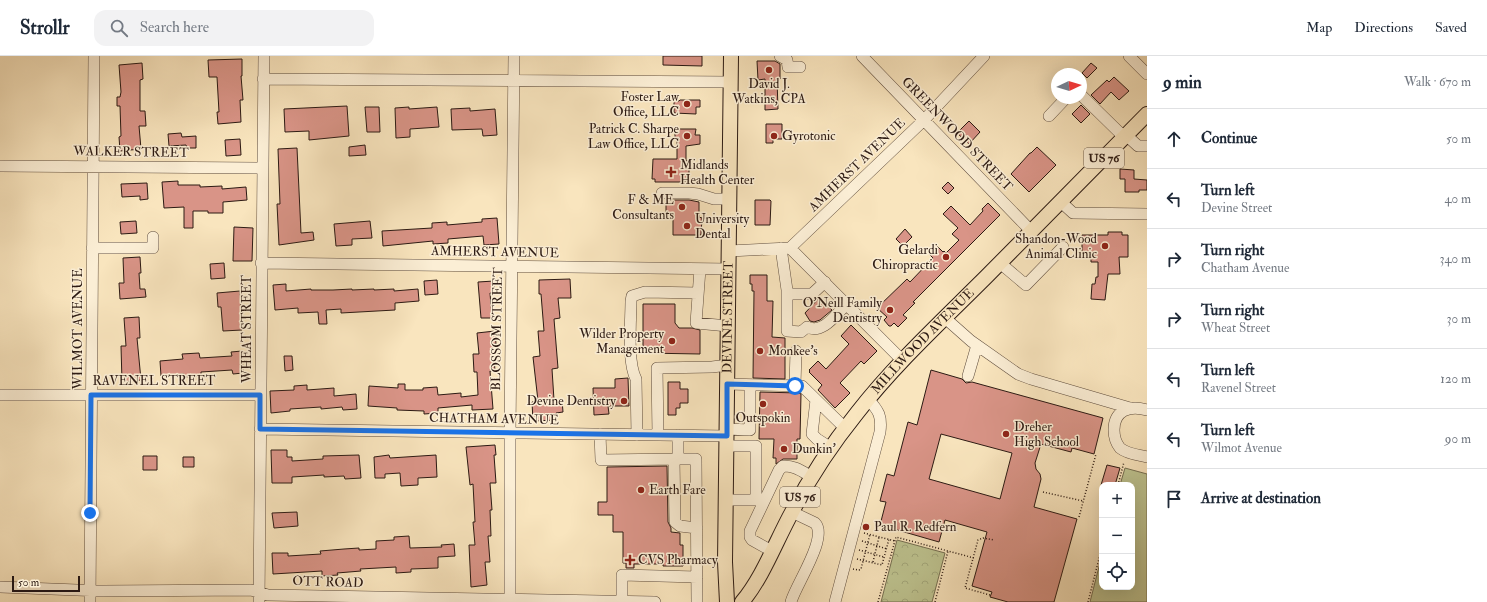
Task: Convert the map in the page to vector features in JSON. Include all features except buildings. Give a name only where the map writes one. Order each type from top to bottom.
[{"type":"main road","name":"DEVINE STREET","points":[[726,602],[725,562],[731,56]]},
{"type":"main road","name":"MILLWOOD AVENUE","points":[[742,602],[752,589],[812,477],[831,448],[868,399],[945,318],[1147,114]]},
{"type":"street","name":"WILMOT AVENUE","points":[[90,602],[94,56]]},
{"type":"street","name":"WHEAT STREET","points":[[259,597],[264,56]]},
{"type":"street","name":"BLOSSOM STREET","points":[[510,601],[510,433],[514,56]]},
{"type":"street","points":[[780,56],[787,60],[788,67],[800,67]]},
{"type":"street","name":"GREENWOOD STREET","points":[[862,56],[1031,231]]},
{"type":"street","name":"AMHERST AVENUE","points":[[786,248],[924,120],[984,56]]},
{"type":"street","points":[[1129,56],[1147,74]]},
{"type":"street","points":[[263,79],[731,82]]},
{"type":"street","points":[[1087,101],[1138,146],[1147,146]]},
{"type":"street","points":[[1049,116],[1060,104]]},
{"type":"street","name":"WALKER STREET","points":[[0,166],[263,168]]},
{"type":"street","points":[[662,193],[689,193],[714,199],[730,199]]},
{"type":"street","points":[[1061,202],[1073,213],[1147,214]]},
{"type":"street","points":[[92,248],[152,248],[153,237]]},
{"type":"street","points":[[1000,263],[1026,285],[1063,247]]},
{"type":"street","points":[[786,248],[787,331],[801,332],[807,327],[811,329],[822,328],[846,304]]},
{"type":"street","points":[[729,251],[786,248],[825,282],[903,361]]},
{"type":"street","name":"AMHERST AVENUE","points":[[261,263],[729,269]]},
{"type":"street","points":[[700,269],[696,323],[728,326]]},
{"type":"street","points":[[787,294],[812,294],[825,282]]},
{"type":"street","points":[[637,435],[636,379],[633,372],[632,360],[632,296],[646,292],[698,293]]},
{"type":"street","points":[[945,318],[962,334],[1018,374],[1130,408],[1147,410]]},
{"type":"street","points":[[968,376],[977,345]]},
{"type":"street","points":[[795,386],[796,351]]},
{"type":"street","points":[[658,435],[657,368],[712,367],[728,365]]},
{"type":"street","points":[[727,384],[802,386],[846,428]]},
{"type":"street","points":[[727,437],[750,430],[750,385]]},
{"type":"street","name":"RAVENEL STREET","points":[[0,395],[260,395]]},
{"type":"street","points":[[835,602],[880,432],[880,414],[868,399]]},
{"type":"street","points":[[816,400],[812,434],[831,448]]},
{"type":"street","points":[[1130,408],[1122,411],[1117,416],[1114,424],[1116,442],[1120,448],[1127,452],[1147,457]]},
{"type":"street","name":"CHATHAM AVENUE","points":[[260,429],[727,437]]},
{"type":"street","points":[[600,434],[601,460],[696,459],[697,602]]},
{"type":"street","points":[[678,436],[674,501],[675,522],[680,526],[697,528]]},
{"type":"street","points":[[727,437],[756,446],[759,501]]},
{"type":"street","points":[[772,551],[752,540],[749,534],[759,501],[778,470],[783,466],[798,468],[812,477]]},
{"type":"street","points":[[726,500],[759,501]]},
{"type":"street","points":[[791,602],[811,558],[818,540],[819,531],[815,523],[792,512]]},
{"type":"street","points":[[622,601],[622,575],[697,577]]},
{"type":"street","name":"OTT ROAD","points":[[0,587],[90,590],[251,590],[259,597],[268,595],[379,600],[655,602]]},
{"type":"path","points":[[1079,517],[1096,454]]},
{"type":"path","points":[[1119,482],[1124,460]]},
{"type":"path","points":[[1043,492],[1083,501]]},
{"type":"path","points":[[860,532],[895,541]]},
{"type":"path","points":[[850,569],[859,570],[866,552],[870,534]]},
{"type":"path","points":[[872,563],[879,537]]},
{"type":"path","points":[[878,602],[896,537],[974,558]]},
{"type":"path","points":[[990,595],[966,588],[978,542],[980,539],[985,538],[994,540]]},
{"type":"path","points":[[853,558],[882,565],[889,539]]},
{"type":"path","points":[[858,540],[887,549]]},
{"type":"path","points":[[856,549],[885,557]]},
{"type":"path","points":[[935,602],[948,551]]},
{"type":"path","points":[[1088,602],[1100,554]]},
{"type":"green space","points":[[1125,468],[1147,474],[1147,602],[1090,602],[1099,567],[1099,590],[1135,590],[1135,482],[1121,482]]},
{"type":"green space","points":[[897,540],[945,553],[932,602],[881,602]]},
{"type":"place","name":"David J. Watkins, CPA","points":[[769,70]]},
{"type":"place","name":"Foster Law Office, LLC","points":[[687,104]]},
{"type":"place","name":"Patrick C. Sharpe Law Office, LLC","points":[[687,136]]},
{"type":"place","name":"Gyrotonic","points":[[774,136]]},
{"type":"place","name":"Midlands Health Center","points":[[671,172]]},
{"type":"place","name":"F & ME Consultants","points":[[682,207]]},
{"type":"place","name":"University Dental","points":[[687,226]]},
{"type":"place","name":"Shandon-Wood Animal Clinic","points":[[1105,246]]},
{"type":"place","name":"Gelardi Chiropractic","points":[[946,257]]},
{"type":"place","name":"O'Neill Family Dentistry","points":[[890,310]]},
{"type":"place","name":"Wilder Property Management","points":[[672,341]]},
{"type":"place","name":"Monkee's","points":[[760,351]]},
{"type":"place","name":"Devine Dentistry","points":[[624,401]]},
{"type":"place","name":"Outspokin","points":[[763,404]]},
{"type":"place","name":"Dreher High School","points":[[1006,434]]},
{"type":"place","name":"Dunkin'","points":[[784,449]]},
{"type":"place","name":"Earth Fare","points":[[641,490]]},
{"type":"place","name":"Paul R. Redfern","points":[[866,527]]},
{"type":"place","name":"CVS Pharmacy","points":[[630,560]]},
{"type":"route","points":[[90,513],[91,395],[260,395],[260,429],[727,436],[727,384],[795,386]]}]
